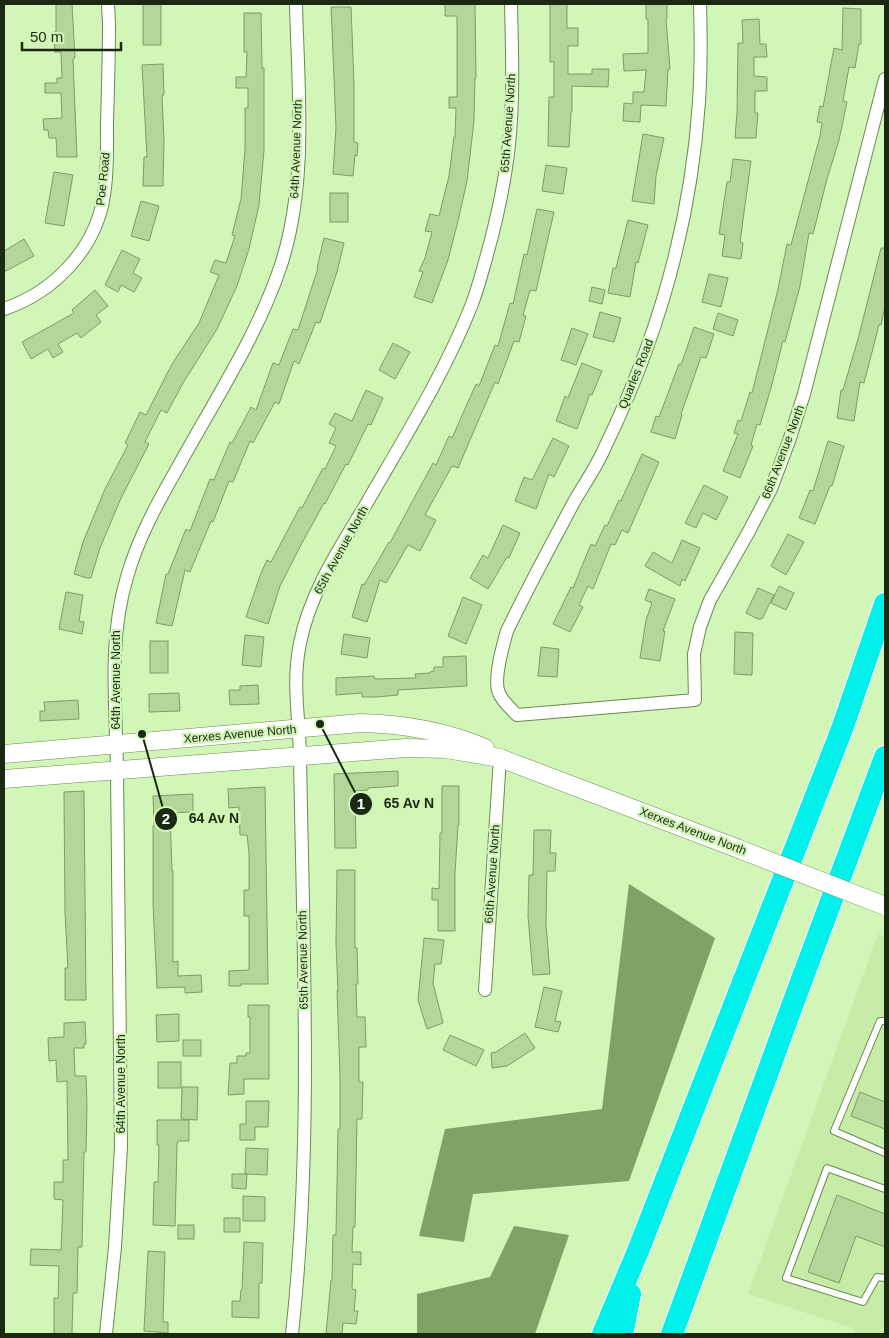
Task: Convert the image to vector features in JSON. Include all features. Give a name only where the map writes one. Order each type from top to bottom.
[{"type":"highway","points":[[603,1334],[638,1251],[842,729],[885,604]]},
{"type":"highway","points":[[672,1334],[788,1015],[885,757]]},
{"type":"highway","points":[[622,1334],[638,1251]]},
{"type":"street","name":"Poe Road","points":[[4,309],[16,305],[42,291],[64,273],[82,250],[96,225],[104,197],[107,168],[108,4]]},
{"type":"street","name":"64th Avenue North","points":[[106,1334],[115,1248],[121,1147],[117,770],[114,710],[116,624],[127,576],[144,532],[164,492],[243,351],[264,309],[281,264],[292,219],[297,174],[299,132],[296,4]]},
{"type":"street","name":"65th Avenue North","points":[[292,1334],[301,1214],[304,1097],[300,755],[296,706],[296,674],[300,642],[321,581],[423,406],[449,356],[473,302],[503,192],[509,144],[512,90],[511,4]]},
{"type":"street","name":"Quarles Road","points":[[516,715],[498,693],[500,658],[507,631],[605,448],[635,380],[660,312],[678,244],[691,174],[699,102],[700,4]]},
{"type":"street","name":"66th Avenue North","points":[[516,715],[695,700],[694,654],[700,626],[710,600],[771,489],[789,442],[804,394],[885,79]]},
{"type":"street","name":"Xerxes Avenue North","points":[[4,754],[361,723],[392,724],[418,728],[468,741],[485,748],[500,758],[885,906]]},
{"type":"street","name":"Xerxes Avenue North","points":[[4,779],[300,755],[426,748],[500,758]]},
{"type":"street","name":"66th Avenue North","points":[[485,990],[500,758]]},
{"type":"lane","points":[[885,1021],[880,1021],[834,1132],[885,1153]]},
{"type":"lane","points":[[885,1190],[827,1168],[786,1278],[863,1302],[878,1277],[885,1278]]},
{"type":"shaded area","points":[[629,884],[715,938],[629,1181],[473,1194],[464,1242],[419,1236],[445,1129],[602,1109]]},
{"type":"shaded area","points":[[878,934],[885,938],[885,1334],[856,1334],[853,1328],[748,1294]]},
{"type":"shaded area","points":[[514,1226],[569,1235],[535,1334],[417,1334],[417,1294],[490,1277]]},
{"type":"building","points":[[56,4],[72,4],[77,157],[57,157],[56,138],[49,138],[48,130],[44,130],[43,119],[62,118],[61,93],[45,93],[45,83],[57,83],[57,78],[62,78],[61,52],[55,52]]},
{"type":"building","points":[[143,4],[161,4],[161,45],[143,45]]},
{"type":"building","points":[[445,4],[475,4],[476,78],[474,121],[467,181],[448,260],[432,303],[414,297],[423,272],[419,271],[425,258],[432,232],[425,231],[430,214],[439,216],[449,176],[455,137],[456,108],[449,108],[449,97],[457,97],[457,16],[445,16]]},
{"type":"building","points":[[550,4],[567,4],[567,28],[578,28],[578,46],[568,46],[568,74],[592,74],[592,69],[609,69],[608,87],[572,86],[569,147],[548,146],[549,97],[554,97],[554,62],[550,62]]},
{"type":"building","points":[[646,4],[667,4],[666,19],[670,69],[668,69],[666,106],[641,105],[640,122],[623,121],[624,103],[633,104],[633,92],[644,92],[646,70],[624,71],[623,54],[648,53]]},
{"type":"building","points":[[331,7],[351,7],[354,142],[358,143],[353,176],[333,174],[336,127]]},
{"type":"building","points":[[843,8],[861,9],[861,44],[859,44],[855,68],[849,67],[843,101],[847,102],[839,140],[813,234],[809,233],[800,286],[785,342],[783,341],[760,425],[757,424],[751,445],[753,446],[740,478],[723,471],[738,434],[734,433],[738,420],[741,421],[750,392],[752,393],[778,289],[787,244],[791,245],[820,136],[822,123],[817,122],[820,106],[823,107],[834,48],[842,50]]},
{"type":"building","points":[[244,13],[261,13],[262,68],[264,68],[264,150],[259,205],[249,249],[237,286],[217,329],[183,383],[167,413],[161,410],[145,442],[149,444],[121,498],[100,548],[91,578],[87,578],[74,574],[83,542],[105,489],[128,445],[125,443],[140,412],[146,415],[172,364],[199,323],[219,275],[210,272],[215,260],[226,263],[235,236],[232,235],[241,199],[245,149],[245,108],[248,108],[248,88],[236,88],[236,77],[246,77],[247,52],[244,52]]},
{"type":"building","points":[[759,19],[760,44],[766,44],[767,57],[754,57],[754,76],[767,77],[767,91],[755,91],[755,113],[758,113],[756,138],[735,138],[738,43],[743,43],[742,20]]},
{"type":"building","points":[[163,64],[163,186],[143,186],[144,157],[147,157],[142,65]]},
{"type":"building","points":[[643,134],[664,138],[656,176],[654,204],[632,201]]},
{"type":"building","points":[[733,159],[751,161],[740,242],[743,243],[741,259],[722,256],[725,235],[719,234],[727,182],[730,182]]},
{"type":"building","points":[[546,165],[567,168],[563,194],[542,191]]},
{"type":"building","points":[[54,172],[73,175],[64,226],[45,223]]},
{"type":"building","points":[[330,193],[348,193],[348,222],[330,222]]},
{"type":"building","points":[[141,201],[159,206],[149,241],[131,236]]},
{"type":"building","points":[[537,209],[554,212],[536,291],[530,290],[523,315],[526,316],[519,342],[514,341],[498,384],[495,382],[458,468],[452,466],[425,515],[436,520],[420,551],[408,545],[386,583],[380,580],[367,622],[352,617],[362,584],[364,585],[390,543],[433,463],[436,465],[449,436],[452,438],[476,384],[479,386],[495,345],[498,346],[510,303],[513,304],[524,254],[527,255]]},
{"type":"building","points":[[628,220],[648,225],[638,263],[636,262],[630,297],[608,293],[613,268],[616,268]]},
{"type":"building","points":[[324,238],[344,243],[337,272],[320,323],[316,322],[299,364],[294,361],[279,404],[275,402],[253,443],[250,441],[233,482],[229,481],[190,572],[185,570],[172,626],[156,623],[166,574],[168,574],[186,529],[190,531],[210,479],[214,480],[230,442],[232,443],[251,407],[256,410],[273,363],[279,365],[293,329],[298,330],[318,268]]},
{"type":"building","points":[[24,239],[34,256],[4,272],[4,251]]},
{"type":"building","points":[[881,248],[885,248],[885,306],[881,325],[879,325],[864,383],[860,382],[854,421],[837,418],[841,390],[843,390],[858,339]]},
{"type":"building","points":[[122,250],[140,259],[133,273],[142,278],[134,292],[121,285],[118,292],[105,285]]},
{"type":"building","points":[[709,274],[728,278],[721,307],[702,302]]},
{"type":"building","points":[[592,287],[605,290],[602,304],[589,301]]},
{"type":"building","points":[[95,290],[108,306],[96,315],[101,322],[81,338],[77,333],[58,344],[63,352],[53,358],[48,349],[31,359],[22,342],[74,313],[72,310]]},
{"type":"building","points":[[600,312],[621,318],[614,342],[593,337]]},
{"type":"building","points":[[718,313],[738,320],[733,336],[713,329]]},
{"type":"building","points":[[694,327],[714,334],[706,358],[701,357],[681,414],[675,439],[651,432],[656,416],[659,417],[679,364],[681,365]]},
{"type":"building","points":[[572,328],[588,334],[576,365],[561,360]]},
{"type":"building","points":[[393,343],[410,352],[395,379],[379,370]]},
{"type":"building","points":[[582,363],[602,371],[592,395],[590,394],[577,429],[556,421],[565,396],[568,398]]},
{"type":"building","points":[[366,390],[383,398],[371,425],[368,424],[348,465],[346,464],[324,503],[280,586],[268,624],[246,617],[267,560],[271,562],[300,507],[302,508],[323,468],[325,469],[336,446],[329,443],[336,428],[329,424],[335,413],[352,421]]},
{"type":"building","points":[[553,438],[569,446],[554,477],[549,474],[536,509],[515,501],[524,477],[532,480]]},
{"type":"building","points":[[828,441],[844,446],[832,486],[830,486],[815,524],[799,518],[810,490],[813,491]]},
{"type":"building","points":[[642,454],[659,462],[628,533],[622,530],[615,545],[611,544],[593,589],[588,586],[579,605],[583,607],[570,632],[553,624],[571,587],[573,588],[591,544],[595,546],[605,525],[607,526],[619,500],[621,501]]},
{"type":"building","points":[[704,485],[728,497],[716,520],[703,513],[696,528],[685,523]]},
{"type":"building","points":[[503,525],[520,533],[509,558],[507,557],[488,589],[470,578],[483,555],[488,558]]},
{"type":"building","points":[[788,534],[804,542],[786,575],[771,566]]},
{"type":"building","points":[[682,540],[700,548],[685,581],[682,579],[680,586],[645,566],[653,552],[672,563]]},
{"type":"building","points":[[779,586],[794,593],[786,610],[771,603]]},
{"type":"building","points":[[758,588],[774,595],[762,619],[746,613]]},
{"type":"building","points":[[649,589],[675,599],[663,631],[665,631],[660,661],[640,658],[646,620],[652,603],[645,600]]},
{"type":"building","points":[[66,592],[83,595],[79,621],[84,622],[82,634],[59,629]]},
{"type":"building","points":[[463,597],[482,605],[466,644],[448,636]]},
{"type":"building","points":[[735,632],[753,633],[752,675],[734,674]]},
{"type":"building","points":[[344,634],[370,638],[367,658],[341,654]]},
{"type":"building","points":[[245,635],[264,637],[261,667],[242,665]]},
{"type":"building","points":[[150,641],[168,641],[168,673],[150,673]]},
{"type":"building","points":[[541,647],[559,649],[557,677],[538,676]]},
{"type":"building","points":[[466,656],[467,686],[398,690],[398,695],[376,697],[362,697],[362,693],[336,695],[336,678],[374,676],[375,679],[416,678],[415,674],[430,673],[434,671],[434,667],[443,667],[443,657]]},
{"type":"building","points":[[258,685],[259,704],[230,705],[229,690],[240,690],[240,686]]},
{"type":"building","points":[[179,693],[180,711],[149,712],[149,694]]},
{"type":"building","points":[[78,700],[79,719],[40,721],[40,711],[45,711],[44,702]]},
{"type":"building","points":[[398,771],[398,786],[355,791],[356,848],[335,848],[334,774]]},
{"type":"building","points":[[442,786],[459,786],[459,825],[455,873],[455,931],[438,931],[438,900],[432,900],[432,888],[439,889]]},
{"type":"building","points":[[265,787],[268,984],[229,986],[229,971],[249,970],[249,916],[244,916],[244,890],[249,890],[249,853],[247,835],[240,835],[239,807],[229,808],[228,789]]},
{"type":"building","points":[[84,791],[86,1000],[65,1000],[65,968],[68,968],[65,913],[64,792]]},
{"type":"building","points":[[193,794],[193,812],[170,813],[173,871],[173,962],[178,961],[178,976],[201,975],[202,992],[185,993],[185,987],[157,988],[153,904],[153,796]]},
{"type":"building","points":[[534,830],[551,830],[550,853],[556,853],[555,871],[547,871],[546,924],[550,974],[533,975],[528,916],[529,875],[533,875]]},
{"type":"building","points":[[337,870],[355,870],[357,1017],[365,1017],[366,1047],[359,1047],[359,1082],[363,1082],[362,1119],[357,1119],[355,1227],[353,1227],[352,1252],[361,1252],[361,1265],[353,1264],[352,1289],[356,1290],[354,1311],[358,1311],[356,1324],[343,1323],[342,1334],[326,1334],[332,1280],[333,1235],[336,1235],[338,1129],[340,1129],[336,944]]},
{"type":"building","points":[[424,938],[444,940],[441,964],[435,964],[433,983],[443,1023],[427,1029],[418,1000]]},
{"type":"building","points":[[544,987],[562,991],[555,1021],[561,1022],[558,1032],[535,1027]]},
{"type":"building","points":[[248,1005],[269,1005],[269,1079],[244,1079],[244,1094],[228,1095],[230,1063],[237,1063],[237,1056],[246,1056],[246,1053],[250,1053]]},
{"type":"building","points":[[179,1014],[179,1041],[157,1042],[156,1015]]},
{"type":"building","points":[[85,1022],[86,1044],[84,1044],[84,1048],[74,1048],[75,1076],[86,1076],[86,1152],[84,1152],[82,1247],[78,1247],[77,1293],[73,1293],[72,1334],[54,1334],[54,1298],[58,1298],[59,1266],[30,1265],[31,1249],[61,1250],[63,1200],[54,1199],[54,1182],[63,1182],[63,1160],[68,1160],[67,1081],[57,1082],[56,1060],[49,1061],[48,1038],[64,1037],[64,1023]]},
{"type":"building","points":[[525,1033],[535,1048],[507,1066],[492,1068],[491,1053],[496,1052]]},
{"type":"building","points":[[450,1035],[484,1050],[476,1066],[443,1050]]},
{"type":"building","points":[[183,1040],[201,1040],[201,1056],[183,1056]]},
{"type":"building","points":[[158,1062],[181,1062],[181,1088],[158,1088]]},
{"type":"building","points":[[182,1087],[198,1087],[197,1120],[181,1119]]},
{"type":"building","points":[[860,1092],[885,1102],[885,1129],[851,1116]]},
{"type":"building","points":[[246,1101],[269,1101],[268,1127],[255,1127],[255,1140],[240,1140],[240,1124],[246,1124]]},
{"type":"building","points":[[157,1120],[189,1120],[189,1141],[178,1141],[177,1145],[175,1226],[153,1225],[154,1182],[158,1182],[159,1145],[157,1145]]},
{"type":"building","points":[[246,1148],[268,1149],[267,1175],[245,1174]]},
{"type":"building","points":[[232,1174],[247,1174],[246,1189],[232,1188]]},
{"type":"building","points":[[837,1195],[885,1214],[885,1247],[856,1236],[839,1283],[808,1272]]},
{"type":"building","points":[[243,1196],[265,1197],[265,1221],[243,1221]]},
{"type":"building","points":[[224,1218],[240,1218],[240,1232],[224,1232]]},
{"type":"building","points":[[178,1225],[194,1225],[194,1239],[178,1239]]},
{"type":"building","points":[[244,1242],[263,1243],[262,1283],[259,1283],[259,1318],[232,1317],[232,1301],[240,1301],[242,1290]]},
{"type":"building","points":[[148,1251],[165,1252],[163,1322],[168,1322],[168,1333],[144,1331]]},
{"type":"place","name":"65 Av N","points":[[320,724]]},
{"type":"place","name":"64 Av N","points":[[142,734]]}]
